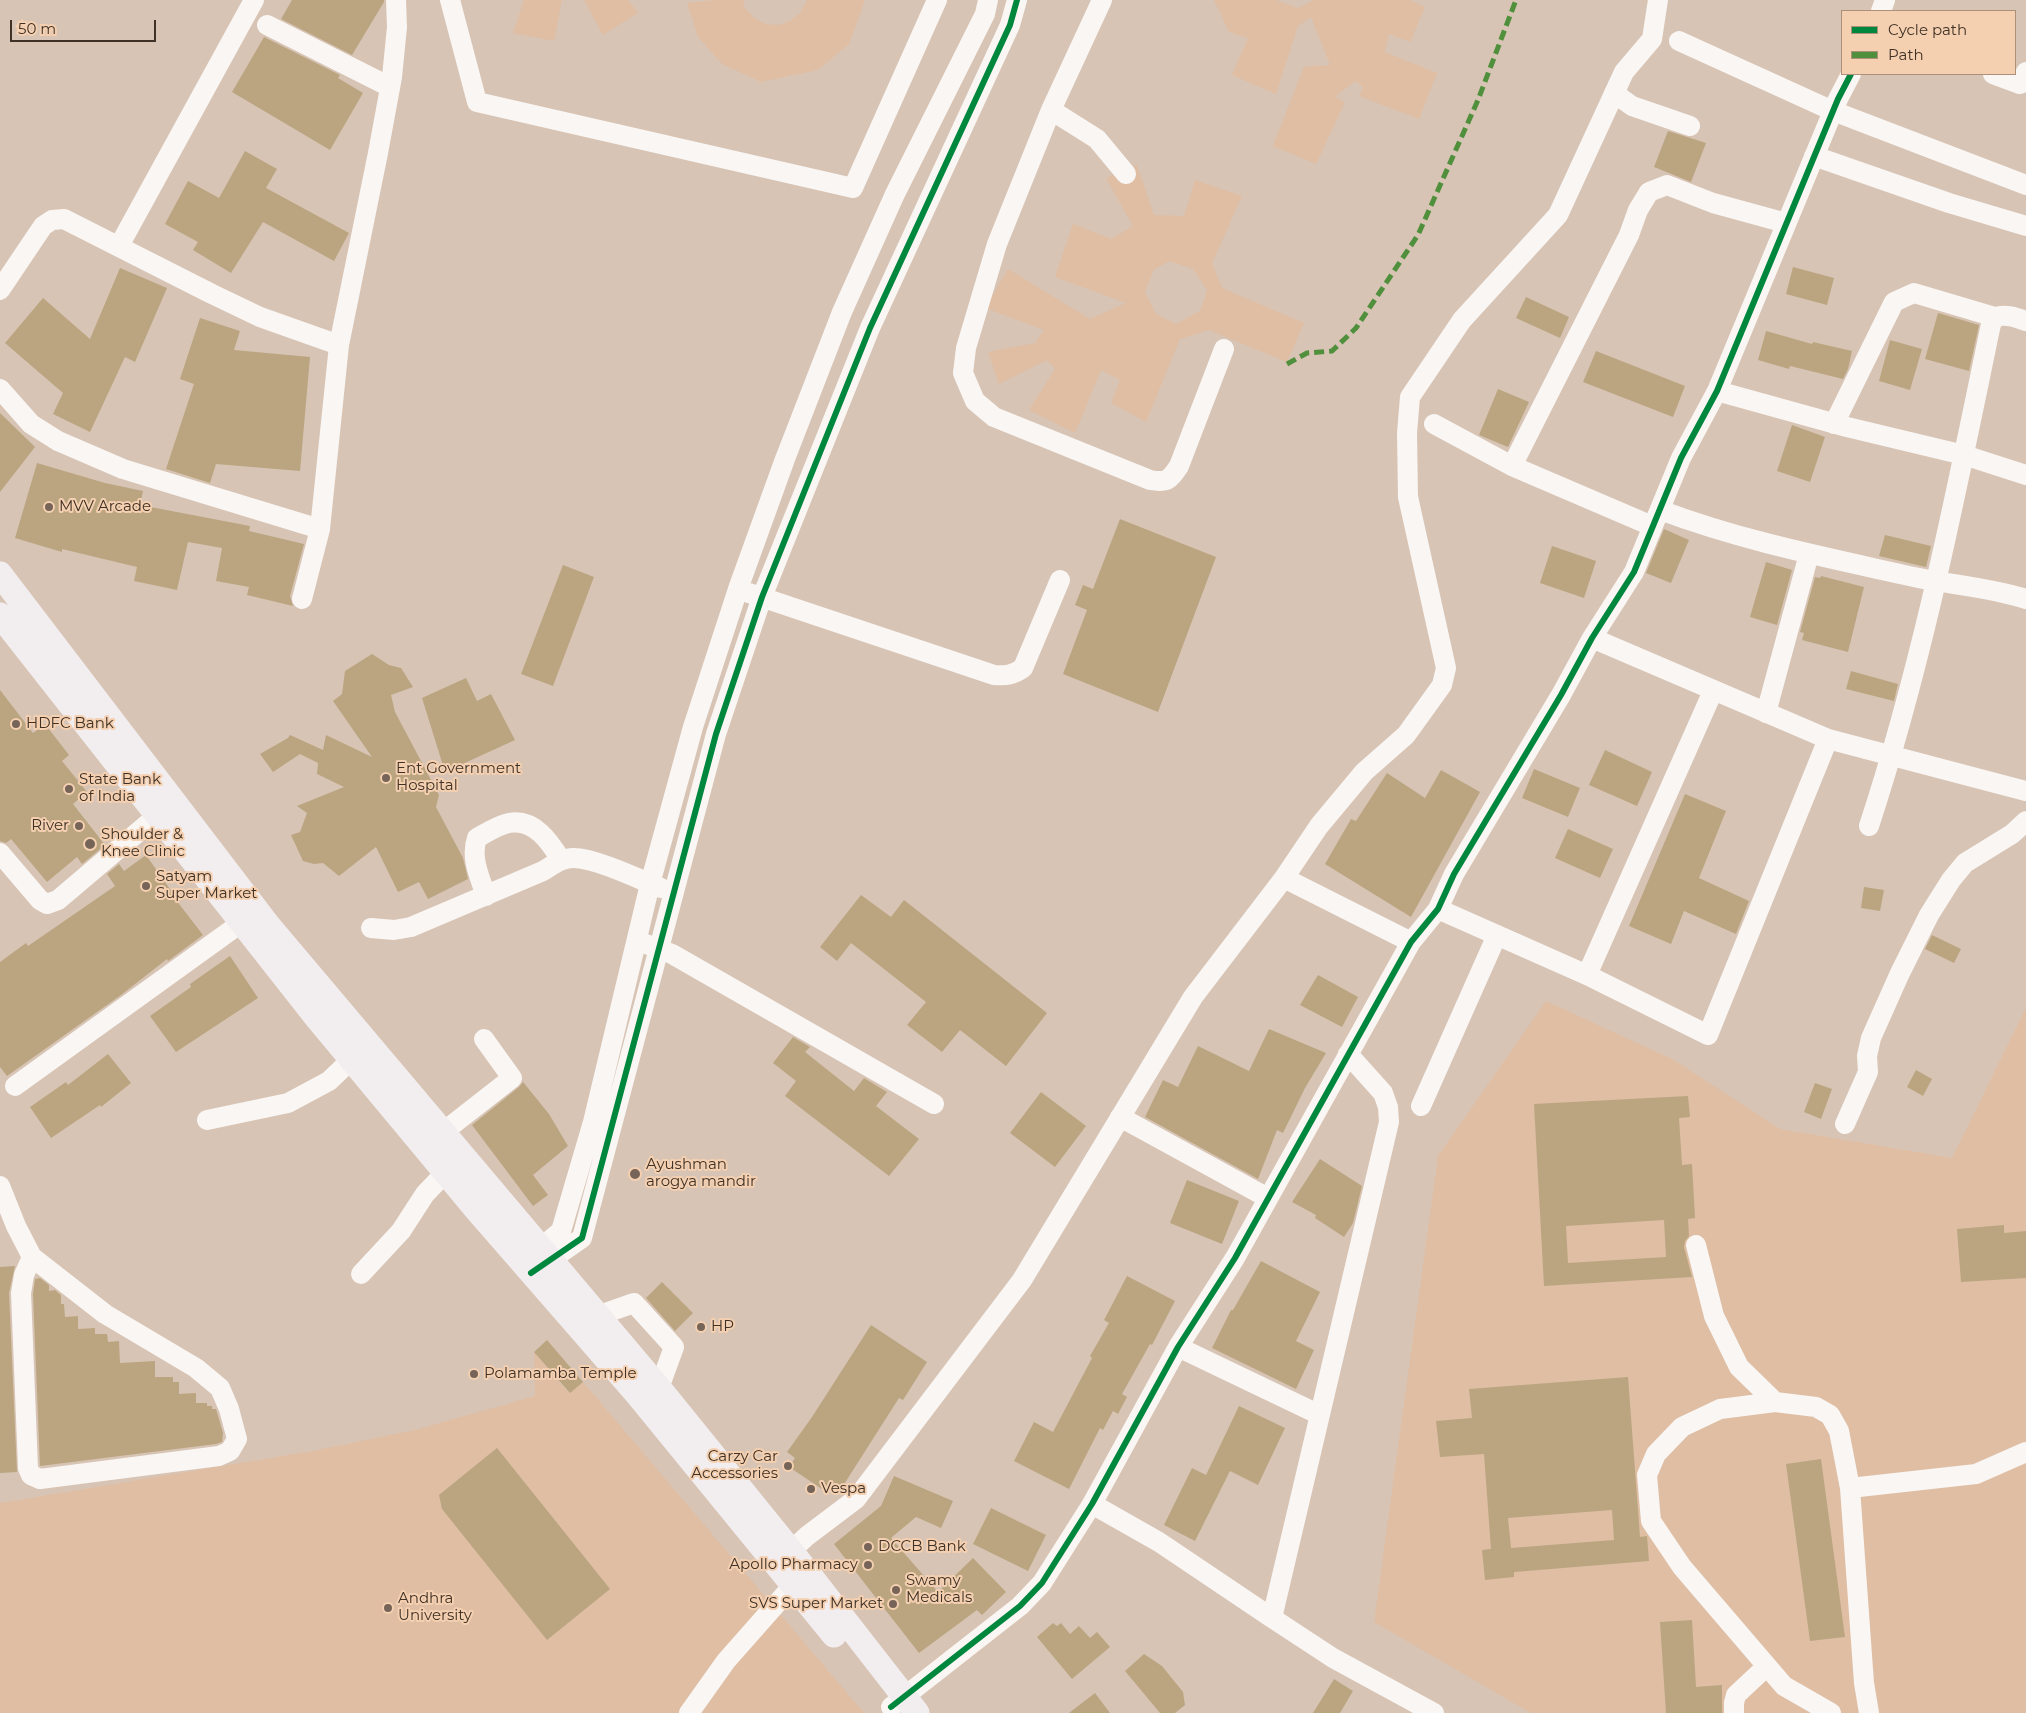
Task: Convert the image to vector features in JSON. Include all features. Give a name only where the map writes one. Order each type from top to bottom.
[{"type":"main road","points":[[0,574],[268,925],[443,1132],[536,1261],[638,1395],[794,1584],[902,1707]]},
{"type":"main road","points":[[0,615],[241,924],[445,1173],[536,1261],[597,1316],[659,1388],[791,1551],[902,1707]]},
{"type":"street","points":[[119,246],[254,0]]},
{"type":"street","points":[[302,599],[320,529],[339,345],[390,87],[397,27],[396,0]]},
{"type":"street","points":[[450,0],[477,102],[853,188],[937,0]]},
{"type":"street","points":[[536,1261],[561,1231],[593,1122],[650,884],[693,727],[738,589],[842,312],[895,194],[984,14],[988,0]]},
{"type":"street","points":[[536,1261],[582,1238],[716,734],[762,597],[870,328],[1010,25],[1017,0]]},
{"type":"street","points":[[1102,0],[1051,110],[997,244],[966,348],[963,374],[975,400],[994,417],[1150,480],[1160,482],[1171,478],[1179,466],[1224,349]]},
{"type":"street","points":[[791,1551],[807,1536],[856,1499],[1022,1280],[1193,997],[1284,878],[1319,826],[1364,772],[1406,735],[1442,685],[1446,668],[1408,497],[1407,433],[1410,397],[1462,320],[1558,215],[1624,72],[1652,39],[1658,0]]},
{"type":"street","points":[[267,25],[390,87]]},
{"type":"street","points":[[1679,41],[1833,111],[2026,185]]},
{"type":"street","points":[[902,1707],[1020,1606],[1042,1583],[1092,1504],[1178,1347],[1235,1258],[1411,942],[1438,909],[1454,874],[1561,694],[1592,638],[1634,572],[1681,458],[1717,391],[1833,111],[1851,75]]},
{"type":"street","points":[[1997,75],[2024,81]]},
{"type":"street","points":[[1614,93],[1632,106],[1690,126]]},
{"type":"street","points":[[1051,110],[1097,139],[1126,174]]},
{"type":"street","points":[[1814,156],[1949,203],[2026,226]]},
{"type":"street","points":[[1512,466],[1629,234],[1638,210],[1649,192],[1667,185],[1713,203],[1786,223]]},
{"type":"street","points":[[0,290],[42,226],[52,220],[64,219],[212,294],[260,316],[339,345]]},
{"type":"street","points":[[1834,424],[1894,302],[1914,293],[1995,317],[2011,316],[2026,321]]},
{"type":"street","points":[[1869,826],[1892,755],[1936,580],[1991,324],[1995,317]]},
{"type":"street","points":[[0,389],[31,424],[58,441],[122,469],[320,529]]},
{"type":"street","points":[[1717,391],[1834,424],[1964,455],[2026,475]]},
{"type":"street","points":[[1434,424],[1512,466],[1656,518],[1809,554],[2004,592],[2026,599]]},
{"type":"street","points":[[1766,713],[1809,554]]},
{"type":"street","points":[[738,589],[994,675],[1004,676],[1013,675],[1023,668],[1060,580]]},
{"type":"street","points":[[1592,638],[1828,739],[2026,791]]},
{"type":"street","points":[[1587,975],[1713,691]]},
{"type":"street","points":[[1438,909],[1587,975],[1708,1035],[1828,739]]},
{"type":"street","points":[[0,853],[40,900],[47,904],[58,900],[157,816]]},
{"type":"street","points":[[1845,1124],[1868,1072],[1867,1056],[1871,1038],[1929,915],[1965,863],[2012,834],[2026,821]]},
{"type":"street","points":[[486,896],[474,860],[473,848],[477,838],[509,822],[524,824],[536,829],[550,842],[561,860]]},
{"type":"street","points":[[371,928],[394,930],[411,927],[486,896],[561,860],[575,858],[595,862],[674,893]]},
{"type":"street","points":[[1284,878],[1411,942]]},
{"type":"street","points":[[15,1086],[241,924]]},
{"type":"street","points":[[1421,1106],[1497,935]]},
{"type":"street","points":[[637,941],[658,948],[689,963],[934,1104]]},
{"type":"street","points":[[443,1132],[512,1078],[484,1039]]},
{"type":"street","points":[[1272,1618],[1389,1122],[1388,1108],[1383,1093],[1348,1054]]},
{"type":"street","points":[[207,1120],[288,1103],[329,1081],[351,1060]]},
{"type":"street","points":[[1120,1116],[1268,1198]]},
{"type":"street","points":[[593,1122],[612,1129]]},
{"type":"street","points":[[361,1274],[401,1231],[425,1194],[445,1173]]},
{"type":"street","points":[[0,1186],[16,1226],[32,1257],[105,1314],[196,1368],[220,1388],[229,1409],[237,1439],[230,1451],[219,1456],[49,1477],[40,1478],[31,1475],[28,1468],[21,1293],[24,1275],[32,1257]]},
{"type":"street","points":[[1696,1246],[1714,1316],[1739,1367],[1775,1402]]},
{"type":"street","points":[[597,1316],[634,1304],[674,1348],[659,1388]]},
{"type":"street","points":[[1178,1347],[1320,1415]]},
{"type":"street","points":[[1831,1713],[1809,1707],[1784,1686],[1682,1567],[1650,1521],[1647,1475],[1656,1454],[1682,1427],[1720,1409],[1775,1402],[1816,1407],[1830,1415],[1838,1430],[1850,1488],[1864,1683],[1869,1713]]},
{"type":"street","points":[[1850,1488],[1976,1474],[2026,1452]]},
{"type":"street","points":[[1092,1504],[1159,1542],[1334,1658],[1434,1713]]},
{"type":"street","points":[[689,1713],[726,1661],[794,1584]]},
{"type":"street","points":[[1734,1713],[1736,1696],[1767,1666]]},
{"type":"shaded area","points":[[524,0],[562,0],[554,41],[513,33]]},
{"type":"shaded area","points":[[584,0],[628,0],[638,13],[603,35]]},
{"type":"shaded area","points":[[743,0],[745,8],[753,17],[765,24],[778,25],[790,21],[800,13],[807,0],[865,0],[849,44],[818,70],[761,82],[722,64],[698,37],[687,3]]},
{"type":"shaded area","points":[[1214,0],[1276,0],[1298,8],[1314,0],[1410,0],[1425,7],[1410,42],[1389,34],[1385,52],[1437,73],[1419,119],[1359,96],[1363,87],[1355,81],[1335,97],[1345,102],[1316,164],[1273,146],[1304,67],[1330,65],[1311,17],[1298,26],[1276,94],[1232,75],[1248,38],[1229,32]]},
{"type":"shaded area","points":[[1137,165],[1154,215],[1184,216],[1195,180],[1242,196],[1212,263],[1222,288],[1304,323],[1287,362],[1209,330],[1180,339],[1146,422],[1111,403],[1120,380],[1101,370],[1075,433],[1029,410],[1055,369],[1047,360],[999,384],[988,352],[1035,343],[1044,330],[985,308],[1008,269],[1090,319],[1126,303],[1055,277],[1073,224],[1111,239],[1133,226],[1106,178]],"holes":[[[1170,261],[1193,269],[1207,290],[1200,311],[1176,324],[1156,314],[1145,292],[1154,269]]]},
{"type":"shaded area","points":[[1546,1001],[1674,1060],[1780,1129],[1952,1158],[2026,1008],[2026,1713],[1531,1713],[1374,1622],[1438,1156]]},
{"type":"shaded area","name":"Andhra University","points":[[534,1352],[569,1393],[583,1382],[864,1713],[0,1713],[0,1503],[312,1451],[415,1430],[535,1396]]},
{"type":"building","points":[[292,0],[384,0],[384,2],[352,55],[281,19]]},
{"type":"building","points":[[264,37],[340,75],[338,78],[363,93],[330,150],[232,92]]},
{"type":"building","points":[[1668,131],[1706,143],[1691,182],[1654,167]]},
{"type":"building","points":[[245,151],[277,169],[266,188],[349,233],[334,261],[263,222],[231,273],[193,250],[198,242],[165,224],[188,181],[219,198]]},
{"type":"building","points":[[1793,267],[1834,278],[1827,305],[1786,294]]},
{"type":"building","points":[[120,268],[167,288],[135,362],[125,357],[90,432],[53,414],[63,393],[5,343],[43,298],[90,339]]},
{"type":"building","points":[[1526,297],[1569,317],[1560,338],[1516,318]]},
{"type":"building","points":[[1938,313],[1979,325],[1969,371],[1925,359]]},
{"type":"building","points":[[200,318],[240,331],[234,350],[310,357],[300,471],[216,464],[210,483],[166,469],[194,384],[180,379]]},
{"type":"building","points":[[1766,331],[1812,344],[1813,342],[1852,351],[1848,369],[1843,379],[1790,366],[1789,369],[1758,360]]},
{"type":"building","points":[[1890,340],[1922,349],[1910,390],[1879,381]]},
{"type":"building","points":[[1596,351],[1685,386],[1673,417],[1583,382]]},
{"type":"building","points":[[1498,389],[1529,402],[1508,447],[1479,435]]},
{"type":"building","points":[[0,413],[35,447],[0,492]]},
{"type":"building","points":[[1792,425],[1825,437],[1810,482],[1777,471]]},
{"type":"building","points":[[37,463],[105,483],[143,491],[140,505],[250,526],[249,531],[304,544],[290,596],[293,606],[247,595],[249,587],[216,581],[222,548],[188,542],[177,590],[134,581],[137,567],[62,549],[62,552],[15,538]]},
{"type":"building","points":[[1120,519],[1216,557],[1158,712],[1063,674],[1087,610],[1075,605],[1083,585],[1093,589]]},
{"type":"building","points":[[1664,529],[1689,540],[1671,583],[1646,573]]},
{"type":"building","points":[[1885,535],[1931,546],[1926,567],[1879,556]]},
{"type":"building","points":[[1552,546],[1596,561],[1584,598],[1540,583]]},
{"type":"building","points":[[1766,562],[1792,570],[1777,625],[1750,617]]},
{"type":"building","points":[[563,565],[594,577],[553,686],[521,674]]},
{"type":"building","points":[[1821,576],[1864,587],[1848,652],[1802,640],[1804,633],[1800,632],[1815,577],[1820,578]]},
{"type":"building","name":"Ent Government Hospital","points":[[372,654],[389,665],[401,668],[413,687],[391,695],[395,712],[439,795],[436,807],[463,858],[468,879],[428,899],[419,882],[398,892],[376,847],[339,876],[323,863],[314,864],[303,861],[291,835],[300,832],[307,813],[297,806],[344,787],[317,774],[318,763],[300,754],[273,772],[260,754],[290,735],[323,750],[326,735],[372,757],[333,701],[342,694],[345,671]]},
{"type":"building","points":[[1851,671],[1898,684],[1894,701],[1846,689]]},
{"type":"building","points":[[466,678],[477,701],[491,694],[515,740],[445,772],[422,698]]},
{"type":"building","points":[[0,690],[33,733],[45,724],[69,755],[62,761],[87,792],[73,804],[105,845],[82,864],[77,857],[47,882],[11,839],[6,843],[0,841]]},
{"type":"building","points":[[1605,750],[1652,772],[1637,806],[1589,785]]},
{"type":"building","points":[[1534,769],[1580,788],[1568,817],[1522,798]]},
{"type":"building","points":[[1441,770],[1480,792],[1411,917],[1325,864],[1351,819],[1356,821],[1387,773],[1425,798]]},
{"type":"building","points":[[1685,794],[1726,811],[1699,878],[1749,901],[1736,934],[1684,911],[1671,944],[1629,926]]},
{"type":"building","points":[[1568,829],[1613,849],[1600,878],[1555,858]]},
{"type":"building","points":[[146,855],[176,900],[203,935],[168,961],[167,959],[121,995],[7,1076],[0,1067],[0,962],[26,943],[28,946],[115,886],[107,874],[119,864],[124,871]]},
{"type":"building","points":[[1864,887],[1884,890],[1880,911],[1861,908]]},
{"type":"building","points":[[861,895],[891,917],[904,900],[1047,1013],[1006,1066],[960,1030],[942,1052],[907,1025],[926,1002],[851,943],[837,961],[820,947]]},
{"type":"building","points":[[1932,935],[1961,949],[1954,963],[1925,949]]},
{"type":"building","points":[[230,956],[258,998],[176,1052],[150,1016],[191,987],[190,984]]},
{"type":"building","points":[[1318,975],[1358,997],[1342,1027],[1300,1005]]},
{"type":"building","points":[[1269,1029],[1326,1053],[1305,1088],[1283,1133],[1277,1130],[1258,1179],[1145,1117],[1163,1080],[1178,1087],[1198,1046],[1249,1071]]},
{"type":"building","points":[[793,1037],[810,1047],[805,1052],[854,1091],[864,1078],[887,1092],[876,1106],[919,1139],[889,1176],[785,1096],[796,1081],[773,1063]]},
{"type":"building","points":[[108,1054],[131,1083],[101,1107],[100,1105],[51,1138],[30,1107],[66,1082],[68,1085]]},
{"type":"building","points":[[1916,1070],[1932,1079],[1923,1096],[1907,1087]]},
{"type":"building","points":[[523,1082],[549,1114],[568,1146],[533,1175],[548,1195],[533,1206],[472,1125]]},
{"type":"building","points":[[1815,1083],[1832,1089],[1821,1119],[1804,1112]]},
{"type":"building","points":[[1041,1092],[1086,1126],[1055,1167],[1010,1133]]},
{"type":"building","points":[[1688,1096],[1690,1117],[1679,1118],[1682,1165],[1692,1164],[1695,1218],[1688,1219],[1689,1236],[1685,1241],[1684,1247],[1692,1277],[1544,1286],[1534,1104]],"holes":[[[1664,1220],[1666,1257],[1568,1263],[1566,1226]]]},
{"type":"building","points":[[1320,1159],[1362,1186],[1353,1223],[1344,1237],[1315,1218],[1316,1215],[1292,1202]]},
{"type":"building","points":[[1187,1180],[1239,1201],[1222,1244],[1170,1223]]},
{"type":"building","points":[[2004,1225],[2004,1233],[2026,1231],[2026,1278],[1961,1282],[1957,1229]]},
{"type":"building","points":[[1261,1261],[1320,1292],[1296,1341],[1314,1350],[1296,1389],[1212,1348],[1231,1310],[1233,1310]]},
{"type":"building","points":[[15,1266],[9,1293],[17,1472],[0,1473],[0,1267]]},
{"type":"building","points":[[1127,1276],[1175,1301],[1152,1345],[1150,1344],[1122,1394],[1127,1397],[1118,1414],[1113,1411],[1103,1430],[1100,1428],[1069,1489],[1014,1461],[1034,1422],[1053,1432],[1092,1358],[1090,1356],[1109,1323],[1104,1320]]},
{"type":"building","points":[[40,1278],[49,1285],[49,1291],[55,1290],[61,1295],[61,1304],[64,1304],[65,1317],[78,1316],[78,1329],[95,1328],[95,1334],[107,1334],[108,1342],[119,1341],[120,1363],[155,1361],[155,1377],[173,1377],[173,1382],[179,1382],[179,1394],[196,1393],[196,1403],[207,1403],[207,1406],[212,1406],[212,1409],[216,1409],[223,1433],[222,1442],[40,1466],[33,1294],[35,1279]]},
{"type":"building","points":[[662,1282],[693,1313],[675,1331],[646,1298]]},
{"type":"building","points":[[871,1325],[927,1362],[903,1400],[899,1398],[841,1489],[831,1482],[825,1491],[789,1467],[795,1458],[787,1452],[812,1417]]},
{"type":"building","points":[[547,1340],[583,1382],[570,1393],[534,1352]]},
{"type":"building","points":[[1628,1377],[1640,1537],[1647,1536],[1649,1561],[1514,1572],[1514,1577],[1485,1580],[1482,1550],[1491,1549],[1484,1454],[1440,1457],[1436,1421],[1472,1418],[1469,1389]],"holes":[[[1612,1510],[1614,1540],[1511,1548],[1508,1518]]]},
{"type":"building","points":[[1239,1406],[1285,1428],[1258,1485],[1230,1471],[1195,1541],[1164,1525],[1192,1468],[1206,1475]]},
{"type":"building","points":[[497,1448],[610,1589],[547,1640],[442,1509],[439,1495]]},
{"type":"building","points":[[1821,1459],[1845,1637],[1810,1641],[1786,1464]]},
{"type":"building","points":[[894,1476],[953,1501],[941,1528],[916,1517],[891,1538],[938,1592],[973,1558],[1006,1592],[982,1615],[977,1610],[919,1653],[834,1544],[881,1506]]},
{"type":"building","points":[[991,1508],[1046,1535],[1028,1571],[973,1544]]},
{"type":"building","points":[[1692,1620],[1696,1687],[1722,1685],[1722,1713],[1666,1713],[1660,1622]]},
{"type":"building","points":[[1053,1623],[1057,1626],[1061,1623],[1070,1634],[1079,1626],[1090,1638],[1097,1632],[1110,1647],[1072,1679],[1037,1637]]},
{"type":"building","points":[[1144,1654],[1162,1666],[1183,1692],[1185,1705],[1175,1713],[1160,1713],[1125,1671]]},
{"type":"building","points":[[1334,1679],[1353,1691],[1340,1713],[1313,1713]]},
{"type":"building","points":[[1095,1693],[1110,1713],[1069,1713]]},
{"type":"marked path","points":[[1287,364],[1307,353],[1332,351],[1356,328],[1418,235],[1478,100],[1516,0]]},
{"type":"cycle path","points":[[531,1273],[582,1238],[716,734],[762,597],[870,328],[1010,25],[1017,0]]},
{"type":"cycle path","points":[[891,1707],[1020,1606],[1042,1583],[1092,1504],[1178,1347],[1235,1258],[1411,942],[1438,909],[1454,874],[1561,695],[1592,638],[1634,572],[1681,458],[1717,391],[1838,99],[1850,75]]},
{"type":"place","name":"MVV Arcade","points":[[49,507]]},
{"type":"place","name":"HDFC Bank","points":[[16,724]]},
{"type":"place","name":"Ent Government Hospital","points":[[386,778]]},
{"type":"place","name":"State Bank of India","points":[[69,789]]},
{"type":"place","name":"River","points":[[79,826]]},
{"type":"place","name":"Shoulder & Knee Clinic","points":[[90,844]]},
{"type":"place","name":"Satyam Super Market","points":[[146,886]]},
{"type":"place","name":"Ayushman arogya mandir","points":[[635,1174]]},
{"type":"place","name":"HP","points":[[701,1327]]},
{"type":"place","name":"Polamamba Temple","points":[[474,1374]]},
{"type":"place","name":"Carzy Car Accessories","points":[[788,1466]]},
{"type":"place","name":"Vespa","points":[[811,1489]]},
{"type":"place","name":"DCCB Bank","points":[[868,1547]]},
{"type":"place","name":"Apollo Pharmacy","points":[[868,1565]]},
{"type":"place","name":"Swamy Medicals","points":[[896,1590]]},
{"type":"place","name":"SVS Super Market","points":[[893,1604]]},
{"type":"place","name":"Andhra University","points":[[388,1608]]}]
